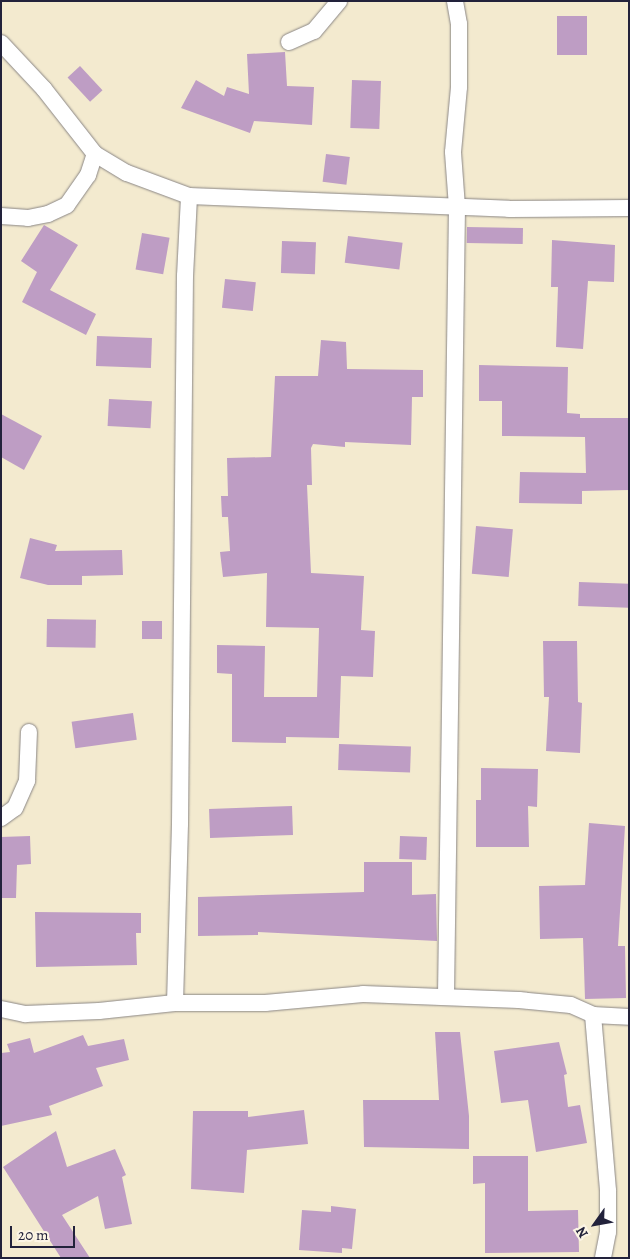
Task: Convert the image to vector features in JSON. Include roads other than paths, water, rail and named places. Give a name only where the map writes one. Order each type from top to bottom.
[{"type":"street","points":[[289,42],[314,31],[339,1]]},
{"type":"street","points":[[446,995],[457,207],[452,152],[459,87],[459,24],[455,1]]},
{"type":"street","points":[[1,43],[44,89],[95,154],[127,174],[189,196],[537,210],[629,208]]},
{"type":"street","points":[[1,216],[28,218],[48,214],[67,205],[88,174],[95,154]]},
{"type":"street","points":[[175,1003],[180,824],[185,276],[189,196]]},
{"type":"street","points":[[1,818],[15,808],[27,781],[29,732]]},
{"type":"street","points":[[1,1009],[26,1014],[99,1011],[175,1003],[265,1003],[363,994],[446,995],[571,1005],[594,1015],[629,1017]]},
{"type":"street","points":[[594,1015],[608,1191],[608,1232],[603,1258]]}]
